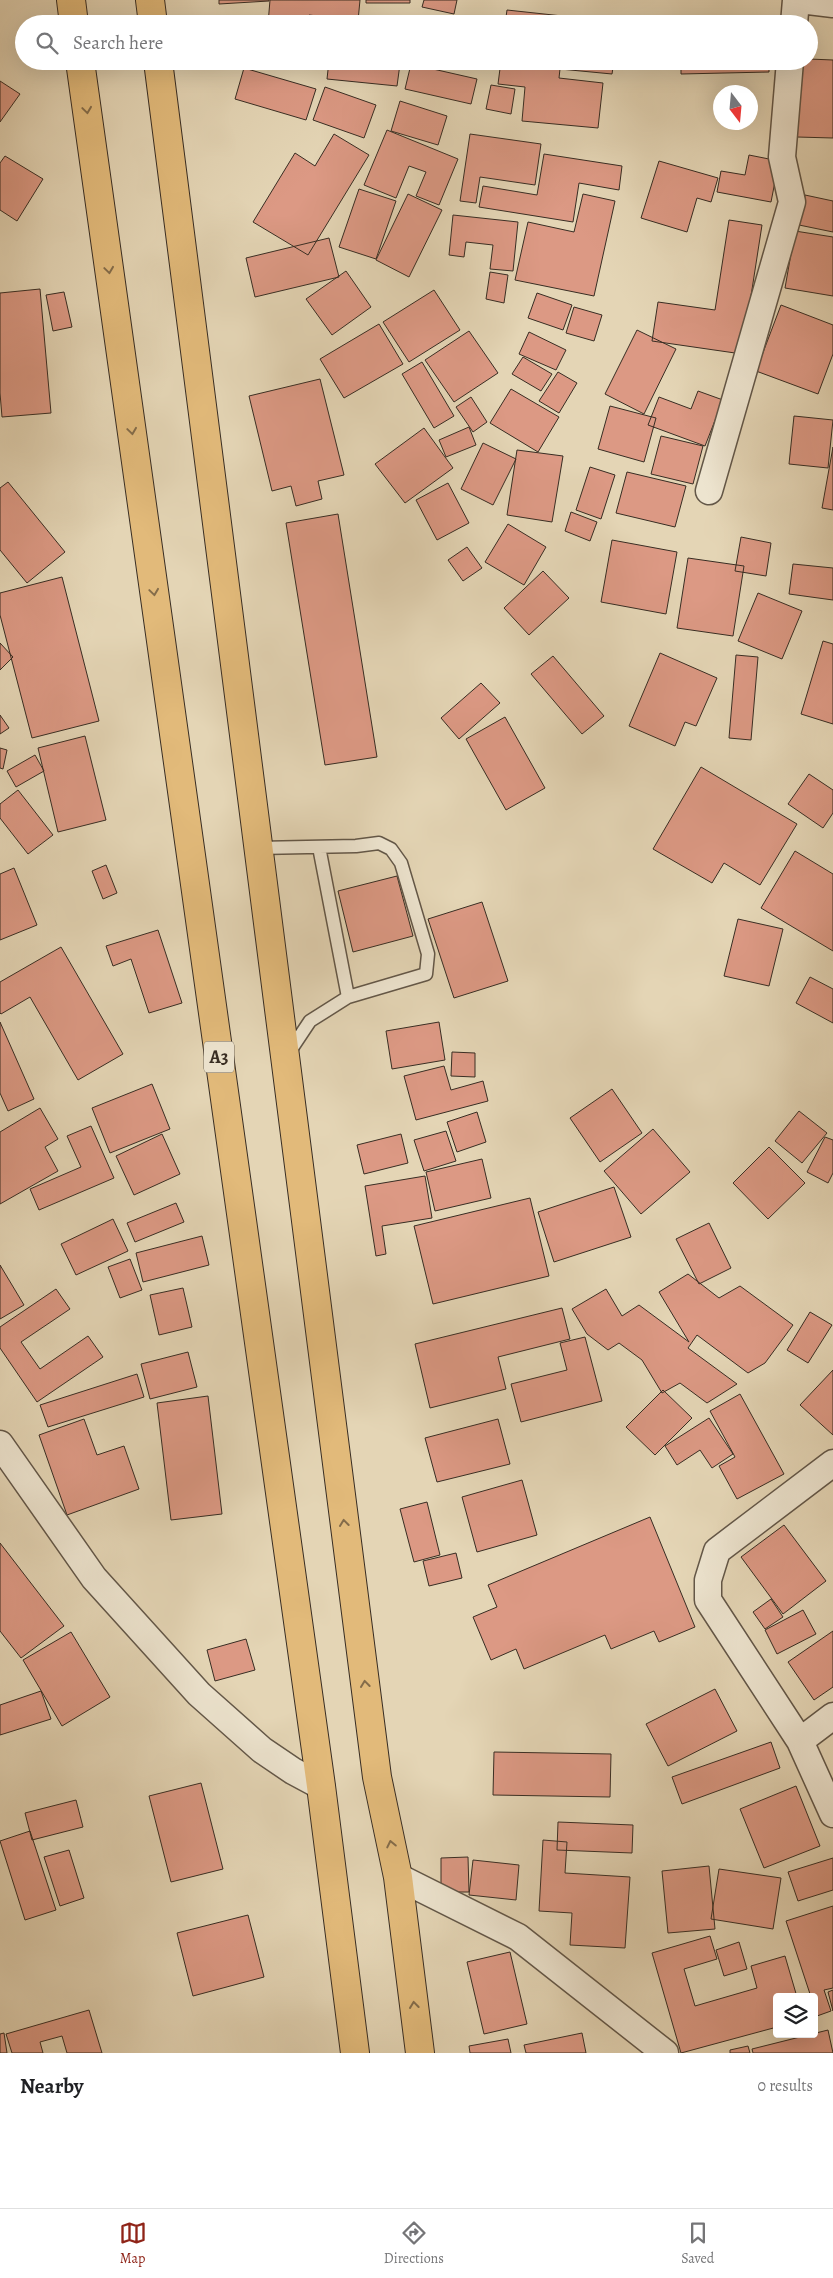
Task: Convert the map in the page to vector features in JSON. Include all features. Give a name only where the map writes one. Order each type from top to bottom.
[{"type":"highway","points":[[71,0],[73,15]]},
{"type":"highway","points":[[150,0],[152,15]]},
{"type":"highway","name":"A3","points":[[81,70],[322,1786],[355,2053]]},
{"type":"highway","points":[[159,70],[377,1778],[398,1877],[420,2053]]},
{"type":"street","points":[[795,15],[796,0]]},
{"type":"street","points":[[800,0],[833,4]]},
{"type":"street","points":[[709,490],[792,202],[782,157],[789,70]]},
{"type":"street","points":[[0,1444],[94,1578],[199,1694],[262,1750],[293,1771],[322,1786]]},
{"type":"street","points":[[833,1463],[717,1551],[708,1580],[708,1600],[800,1741],[833,1814]]},
{"type":"street","points":[[800,1741],[833,1716]]},
{"type":"street","points":[[398,1877],[518,1937],[665,2053]]},
{"type":"lane","points":[[258,848],[320,847],[379,842],[392,849],[401,863],[428,954],[426,974],[348,997],[310,1021],[285,1058]]},
{"type":"lane","points":[[320,847],[348,997]]},
{"type":"building","points":[[219,0],[269,0],[269,1],[219,4]]},
{"type":"building","points":[[270,0],[360,0],[359,15],[269,15]]},
{"type":"building","points":[[366,0],[410,0],[410,3],[366,3]]},
{"type":"building","points":[[424,0],[457,0],[454,14],[422,7]]},
{"type":"building","points":[[507,10],[553,15],[506,15]]},
{"type":"building","points":[[818,59],[833,60],[833,138],[797,137],[801,70],[818,70]]},
{"type":"building","points":[[243,70],[251,70],[316,89],[306,120],[235,99]]},
{"type":"building","points":[[328,70],[399,70],[397,86],[327,79]]},
{"type":"building","points":[[410,70],[437,70],[477,79],[471,104],[405,89]]},
{"type":"building","points":[[500,70],[560,70],[559,78],[603,83],[598,128],[522,121],[525,87],[498,84]]},
{"type":"building","points":[[570,70],[613,70],[612,74]]},
{"type":"building","points":[[681,70],[769,70],[769,72],[681,74]]},
{"type":"building","points":[[0,81],[20,94],[0,122]]},
{"type":"building","points":[[491,85],[515,89],[511,114],[486,109]]},
{"type":"building","points":[[325,87],[376,105],[364,138],[313,120]]},
{"type":"building","points":[[400,101],[447,116],[438,145],[391,131]]},
{"type":"building","points":[[387,130],[458,159],[439,205],[416,196],[426,172],[409,166],[396,198],[364,185]]},
{"type":"building","points":[[334,134],[369,155],[308,255],[253,222],[295,153],[315,166]]},
{"type":"building","points":[[470,134],[541,144],[535,185],[480,177],[476,203],[460,201]]},
{"type":"building","points":[[544,154],[622,166],[619,190],[579,183],[573,222],[479,207],[483,186],[537,195]]},
{"type":"building","points":[[749,155],[779,161],[771,202],[717,192],[721,171],[745,175]]},
{"type":"building","points":[[5,156],[43,179],[17,221],[0,210],[0,163]]},
{"type":"building","points":[[659,161],[718,178],[711,202],[697,198],[687,232],[641,218]]},
{"type":"building","points":[[359,189],[396,201],[376,259],[339,247]]},
{"type":"building","points":[[408,194],[442,210],[409,277],[376,260]]},
{"type":"building","points":[[583,194],[615,201],[594,296],[515,280],[528,222],[574,232]]},
{"type":"building","points":[[805,195],[833,201],[833,232],[799,225]]},
{"type":"building","points":[[453,215],[518,222],[513,271],[490,269],[493,245],[466,242],[464,257],[449,255]]},
{"type":"building","points":[[729,220],[762,225],[742,354],[652,341],[658,302],[715,310]]},
{"type":"building","points":[[795,231],[833,237],[833,296],[785,288]]},
{"type":"building","points":[[329,238],[339,277],[255,297],[246,258]]},
{"type":"building","points":[[346,271],[371,307],[332,335],[306,299]]},
{"type":"building","points":[[490,272],[508,275],[504,303],[486,299]]},
{"type":"building","points":[[40,289],[51,413],[2,417],[0,393],[0,293]]},
{"type":"building","points":[[434,290],[460,330],[409,362],[383,322]]},
{"type":"building","points":[[64,292],[72,327],[53,331],[46,295]]},
{"type":"building","points":[[537,293],[572,305],[563,330],[528,318]]},
{"type":"building","points":[[781,305],[833,325],[833,354],[818,394],[756,371]]},
{"type":"building","points":[[574,307],[602,315],[594,341],[566,333]]},
{"type":"building","points":[[379,324],[403,364],[344,398],[320,359]]},
{"type":"building","points":[[637,330],[676,349],[644,414],[605,394]]},
{"type":"building","points":[[469,331],[498,373],[454,402],[425,360]]},
{"type":"building","points":[[529,332],[566,350],[556,370],[519,354]]},
{"type":"building","points":[[523,357],[552,374],[541,391],[512,374]]},
{"type":"building","points":[[422,362],[454,416],[434,428],[402,374]]},
{"type":"building","points":[[558,372],[577,383],[559,413],[539,401]]},
{"type":"building","points":[[320,379],[344,475],[318,481],[322,499],[296,506],[291,486],[272,491],[249,396]]},
{"type":"building","points":[[511,389],[559,417],[538,452],[490,423]]},
{"type":"building","points":[[698,391],[723,400],[705,446],[648,425],[659,397],[691,409]]},
{"type":"building","points":[[471,397],[487,422],[473,432],[456,407]]},
{"type":"building","points":[[610,406],[656,418],[644,462],[598,449]]},
{"type":"building","points":[[794,416],[833,420],[828,468],[789,464]]},
{"type":"building","points":[[469,427],[476,445],[446,457],[439,440]]},
{"type":"building","points":[[424,428],[453,468],[405,503],[375,464]]},
{"type":"building","points":[[661,436],[703,446],[693,484],[651,474]]},
{"type":"building","points":[[483,443],[516,459],[493,505],[461,489]]},
{"type":"building","points":[[833,447],[833,510],[822,508]]},
{"type":"building","points":[[517,450],[563,456],[552,522],[507,515]]},
{"type":"building","points":[[590,467],[615,475],[601,519],[576,510]]},
{"type":"building","points":[[627,472],[686,486],[675,527],[616,513]]},
{"type":"building","points":[[8,482],[65,552],[27,583],[0,550],[0,488]]},
{"type":"building","points":[[448,483],[469,523],[437,540],[416,500]]},
{"type":"building","points":[[571,512],[597,522],[590,541],[565,531]]},
{"type":"building","points":[[338,514],[377,757],[325,765],[286,523]]},
{"type":"building","points":[[508,524],[546,547],[524,585],[485,562]]},
{"type":"building","points":[[741,537],[771,543],[766,576],[735,571]]},
{"type":"building","points":[[612,540],[677,552],[666,614],[601,602]]},
{"type":"building","points":[[467,547],[482,568],[463,581],[448,560]]},
{"type":"building","points":[[688,558],[744,566],[733,636],[677,628]]},
{"type":"building","points":[[793,564],[833,568],[833,600],[789,594]]},
{"type":"building","points":[[543,571],[569,598],[529,635],[504,608]]},
{"type":"building","points":[[62,577],[99,721],[32,738],[0,615],[0,593]]},
{"type":"building","points":[[758,593],[802,611],[782,659],[738,641]]},
{"type":"building","points":[[823,641],[833,644],[833,724],[801,714]]},
{"type":"building","points":[[0,643],[13,657],[0,670]]},
{"type":"building","points":[[660,653],[717,678],[696,726],[685,722],[675,746],[629,726]]},
{"type":"building","points":[[736,655],[758,657],[751,740],[729,738]]},
{"type":"building","points":[[553,656],[604,716],[582,734],[531,674]]},
{"type":"building","points":[[481,683],[500,703],[459,739],[441,718]]},
{"type":"building","points":[[0,715],[9,728],[0,734]]},
{"type":"building","points":[[505,717],[545,788],[506,810],[466,739]]},
{"type":"building","points":[[85,736],[106,820],[58,832],[38,748]]},
{"type":"building","points":[[0,748],[7,750],[3,769],[0,768]]},
{"type":"building","points":[[35,755],[44,771],[16,787],[7,771]]},
{"type":"building","points":[[701,767],[797,824],[760,885],[724,863],[712,883],[653,849]]},
{"type":"building","points":[[809,774],[833,790],[833,813],[823,828],[788,804]]},
{"type":"building","points":[[18,790],[53,835],[28,854],[0,818],[0,804]]},
{"type":"building","points":[[795,851],[833,874],[833,951],[761,908]]},
{"type":"building","points":[[106,865],[117,893],[103,899],[92,871]]},
{"type":"building","points":[[14,868],[37,925],[0,940],[0,874]]},
{"type":"building","points":[[397,876],[413,936],[353,952],[338,891]]},
{"type":"building","points":[[482,902],[508,981],[454,998],[428,919]]},
{"type":"building","points":[[738,919],[783,929],[769,986],[724,976]]},
{"type":"building","points":[[158,930],[182,1003],[149,1013],[131,959],[113,966],[106,946]]},
{"type":"building","points":[[61,947],[123,1054],[78,1080],[30,997],[0,1013],[0,982]]},
{"type":"building","points":[[810,977],[833,989],[833,1023],[796,1003]]},
{"type":"building","points":[[0,1022],[34,1099],[8,1111],[0,1093]]},
{"type":"building","points":[[439,1022],[445,1060],[392,1069],[386,1031]]},
{"type":"building","points":[[452,1052],[475,1053],[475,1077],[451,1076]]},
{"type":"building","points":[[444,1066],[451,1090],[483,1081],[488,1101],[416,1120],[404,1076]]},
{"type":"building","points":[[152,1084],[170,1129],[110,1153],[92,1108]]},
{"type":"building","points":[[612,1089],[642,1133],[600,1162],[570,1118]]},
{"type":"building","points":[[40,1108],[58,1139],[45,1147],[58,1171],[0,1204],[0,1132]]},
{"type":"building","points":[[799,1111],[827,1133],[802,1163],[775,1141]]},
{"type":"building","points":[[477,1112],[486,1142],[457,1152],[447,1122]]},
{"type":"building","points":[[91,1126],[114,1178],[39,1210],[30,1189],[81,1167],[67,1136]]},
{"type":"building","points":[[653,1129],[690,1172],[641,1214],[604,1171]]},
{"type":"building","points":[[446,1131],[456,1161],[424,1171],[414,1140]]},
{"type":"building","points":[[162,1134],[180,1174],[134,1195],[116,1156]]},
{"type":"building","points":[[401,1134],[408,1163],[364,1174],[357,1145]]},
{"type":"building","points":[[825,1137],[833,1140],[833,1173],[828,1183],[807,1172]]},
{"type":"building","points":[[769,1147],[805,1183],[768,1219],[733,1183]]},
{"type":"building","points":[[482,1159],[491,1198],[435,1211],[426,1172]]},
{"type":"building","points":[[425,1176],[432,1218],[382,1226],[386,1254],[376,1256],[365,1186]]},
{"type":"building","points":[[614,1187],[631,1237],[554,1262],[538,1212]]},
{"type":"building","points":[[530,1198],[549,1276],[433,1304],[414,1226]]},
{"type":"building","points":[[176,1203],[184,1222],[135,1242],[127,1223]]},
{"type":"building","points":[[113,1219],[128,1251],[76,1275],[61,1244]]},
{"type":"building","points":[[709,1223],[731,1268],[699,1284],[676,1239]]},
{"type":"building","points":[[202,1236],[209,1265],[143,1282],[136,1253]]},
{"type":"building","points":[[130,1259],[142,1290],[120,1298],[108,1267]]},
{"type":"building","points":[[0,1265],[24,1305],[0,1319]]},
{"type":"building","points":[[688,1274],[719,1298],[740,1286],[793,1325],[765,1363],[748,1373],[697,1335],[688,1348],[737,1384],[707,1403],[680,1383],[662,1393],[642,1360],[619,1343],[608,1350],[587,1334],[572,1309],[606,1289],[622,1316],[639,1305],[689,1342],[659,1292]]},
{"type":"building","points":[[183,1288],[192,1327],[159,1335],[150,1295]]},
{"type":"building","points":[[56,1289],[70,1309],[21,1342],[40,1369],[88,1336],[103,1357],[37,1402],[0,1348],[0,1327]]},
{"type":"building","points":[[562,1308],[570,1339],[498,1357],[506,1389],[430,1408],[415,1344]]},
{"type":"building","points":[[810,1312],[832,1325],[808,1363],[787,1350]]},
{"type":"building","points":[[585,1337],[602,1401],[521,1422],[511,1384],[567,1370],[560,1343]]},
{"type":"building","points":[[188,1352],[197,1387],[150,1399],[141,1364]]},
{"type":"building","points":[[833,1370],[833,1435],[800,1405]]},
{"type":"building","points":[[137,1374],[144,1397],[48,1427],[40,1405]]},
{"type":"building","points":[[663,1390],[692,1418],[655,1455],[626,1427]]},
{"type":"building","points":[[740,1394],[784,1474],[737,1499],[719,1466],[735,1457],[710,1411]]},
{"type":"building","points":[[208,1396],[222,1514],[171,1520],[157,1403]]},
{"type":"building","points":[[709,1418],[733,1454],[712,1468],[700,1450],[677,1465],[665,1446]]},
{"type":"building","points":[[84,1419],[97,1455],[124,1446],[139,1489],[67,1515],[39,1435]]},
{"type":"building","points":[[498,1419],[510,1464],[437,1482],[425,1438]]},
{"type":"building","points":[[522,1480],[537,1535],[477,1552],[462,1497]]},
{"type":"building","points":[[427,1502],[440,1555],[414,1562],[400,1509]]},
{"type":"building","points":[[650,1517],[695,1627],[659,1642],[654,1631],[611,1649],[605,1635],[524,1669],[516,1649],[491,1660],[473,1617],[497,1607],[488,1585]]},
{"type":"building","points":[[784,1525],[826,1581],[783,1614],[741,1557]]},
{"type":"building","points":[[0,1543],[64,1626],[21,1658],[0,1631]]},
{"type":"building","points":[[456,1553],[462,1578],[429,1586],[423,1561]]},
{"type":"building","points":[[771,1599],[783,1617],[765,1629],[753,1612]]},
{"type":"building","points":[[803,1610],[816,1634],[777,1654],[765,1630]]},
{"type":"building","points":[[833,1631],[833,1687],[814,1700],[788,1662]]},
{"type":"building","points":[[71,1632],[110,1697],[62,1726],[23,1660]]},
{"type":"building","points":[[246,1639],[255,1670],[215,1681],[207,1650]]},
{"type":"building","points":[[715,1689],[737,1731],[668,1766],[646,1724]]},
{"type":"building","points":[[41,1691],[51,1719],[0,1735],[0,1705]]},
{"type":"building","points":[[771,1742],[780,1768],[682,1804],[672,1777]]},
{"type":"building","points":[[494,1752],[611,1754],[610,1797],[493,1795]]},
{"type":"building","points":[[201,1783],[223,1869],[171,1882],[149,1796]]},
{"type":"building","points":[[796,1786],[820,1846],[764,1868],[740,1809]]},
{"type":"building","points":[[76,1800],[83,1827],[32,1840],[25,1813]]},
{"type":"building","points":[[558,1822],[633,1825],[632,1853],[557,1850]]},
{"type":"building","points":[[30,1831],[56,1910],[25,1920],[0,1841]]},
{"type":"building","points":[[543,1840],[567,1842],[565,1873],[630,1877],[625,1948],[570,1945],[572,1913],[539,1911]]},
{"type":"building","points":[[69,1850],[84,1898],[60,1906],[44,1857]]},
{"type":"building","points":[[468,1857],[469,1892],[441,1892],[441,1858]]},
{"type":"building","points":[[833,1858],[833,1890],[798,1901],[788,1872]]},
{"type":"building","points":[[473,1860],[519,1865],[516,1900],[469,1895]]},
{"type":"building","points":[[709,1866],[715,1929],[668,1933],[662,1871]]},
{"type":"building","points":[[719,1869],[781,1878],[773,1929],[711,1919]]},
{"type":"building","points":[[833,1906],[833,1988],[824,1990],[831,2011],[818,2016],[818,1993],[810,1993],[786,1921]]},
{"type":"building","points":[[248,1915],[264,1977],[193,1996],[177,1933]]},
{"type":"building","points":[[710,1936],[717,1959],[684,1969],[695,2006],[757,1988],[751,1966],[785,1956],[796,1993],[773,1993],[773,2028],[681,2053],[652,1953]]},
{"type":"building","points":[[739,1942],[747,1969],[724,1976],[716,1950]]},
{"type":"building","points":[[510,1952],[527,2024],[484,2034],[467,1962]]},
{"type":"building","points":[[833,1990],[833,2011],[828,1992]]},
{"type":"building","points":[[89,2010],[102,2053],[67,2053],[62,2036],[40,2042],[43,2053],[12,2053],[6,2034]]},
{"type":"building","points":[[828,2030],[833,2053],[753,2053],[752,2049],[796,2038],[818,2038],[818,2032]]},
{"type":"building","points":[[4,2033],[7,2053],[0,2053],[0,2034]]},
{"type":"building","points":[[582,2033],[586,2053],[526,2053],[524,2045]]},
{"type":"building","points":[[508,2039],[511,2053],[470,2053],[469,2046]]},
{"type":"building","points":[[748,2046],[750,2053],[730,2053],[730,2050]]}]
